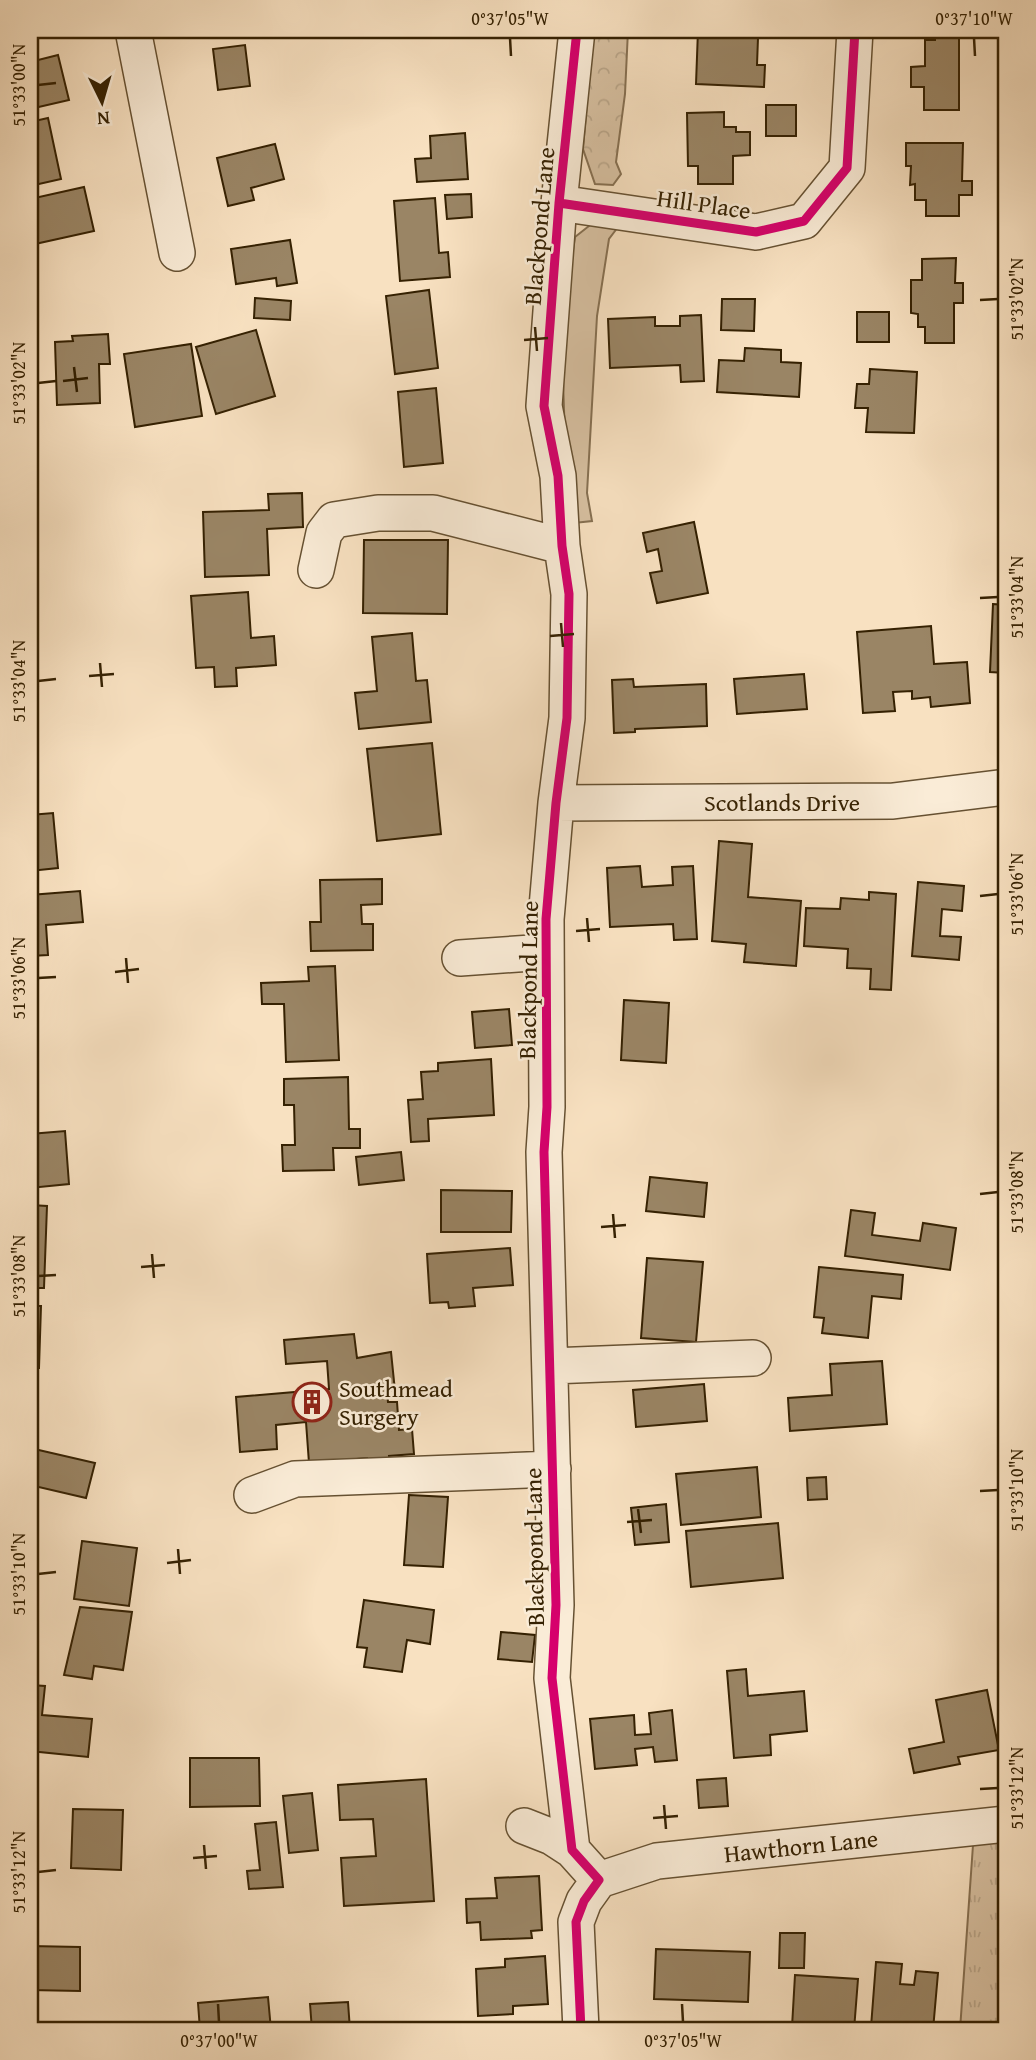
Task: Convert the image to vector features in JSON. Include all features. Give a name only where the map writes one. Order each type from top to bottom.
[{"type":"street","points":[[133,30],[177,253]]},
{"type":"street","name":"Blackpond Lane","points":[[572,1850],[552,1678],[556,1605],[544,1152],[547,1107],[545,919],[567,718],[569,594],[562,546],[558,476],[544,406],[559,203],[577,30]]},
{"type":"street","name":"Hill Place","points":[[559,203],[756,232],[804,221],[847,168],[855,30]]},
{"type":"street","points":[[316,570],[324,533],[334,520],[378,513],[433,513],[562,546]]},
{"type":"street","name":"Scotlands Drive","points":[[556,803],[893,801],[1006,787]]},
{"type":"street","points":[[460,958],[546,952]]},
{"type":"street","points":[[551,1366],[753,1358]]},
{"type":"street","points":[[252,1495],[295,1479],[553,1469]]},
{"type":"street","name":"Hawthorn Lane","points":[[599,1880],[657,1861],[1006,1824]]},
{"type":"street","points":[[524,1826],[552,1837],[572,1850],[599,1880],[584,1901],[576,1922],[581,2030]]},
{"type":"green space","points":[[593,30],[628,30],[625,94],[616,162],[621,174],[613,185],[595,184],[583,149]]},
{"type":"green space","points":[[594,222],[618,227],[609,239],[597,316],[587,493],[592,521],[574,523],[567,498],[563,380],[569,278],[575,237]]},
{"type":"green space","points":[[1006,1840],[1006,2030],[960,2030],[973,1845]]},
{"type":"building","points":[[698,30],[745,30],[744,38],[758,38],[757,65],[765,65],[764,87],[696,84]]},
{"type":"building","points":[[935,30],[959,30],[959,110],[924,110],[924,87],[911,87],[911,67],[925,66],[925,40],[935,40]]},
{"type":"building","points":[[245,45],[250,86],[218,90],[213,49]]},
{"type":"building","points":[[58,55],[69,100],[30,109],[30,62]]},
{"type":"building","points":[[766,105],[796,105],[796,136],[766,136]]},
{"type":"building","points":[[724,112],[724,127],[736,127],[736,132],[750,132],[750,155],[733,156],[733,184],[698,184],[698,166],[688,166],[687,113]]},
{"type":"building","points":[[48,118],[61,179],[30,186],[30,122]]},
{"type":"building","points":[[465,133],[468,179],[417,182],[415,159],[431,158],[430,136]]},
{"type":"building","points":[[906,143],[963,143],[962,181],[972,181],[972,195],[959,195],[959,216],[926,216],[926,200],[915,200],[915,184],[910,185],[911,166],[906,166]]},
{"type":"building","points":[[275,144],[284,179],[251,188],[254,200],[228,206],[217,158]]},
{"type":"building","points":[[84,187],[94,231],[35,244],[30,220],[30,199]]},
{"type":"building","points":[[471,194],[472,217],[447,219],[445,195]]},
{"type":"building","points":[[435,198],[439,253],[448,252],[450,277],[400,281],[394,201]]},
{"type":"building","points":[[290,240],[297,283],[277,286],[276,278],[236,284],[231,249]]},
{"type":"building","points":[[956,258],[955,283],[963,283],[963,303],[954,303],[954,343],[925,343],[925,327],[918,327],[918,314],[911,313],[911,280],[922,280],[922,259]]},
{"type":"building","points":[[429,290],[438,368],[395,374],[386,296]]},
{"type":"building","points":[[255,298],[291,301],[290,320],[254,318]]},
{"type":"building","points":[[722,299],[755,299],[754,331],[721,330]]},
{"type":"building","points":[[857,312],[889,312],[889,342],[857,342]]},
{"type":"building","points":[[701,315],[704,381],[681,382],[680,365],[610,368],[608,319],[655,317],[655,326],[680,326],[680,316]]},
{"type":"building","points":[[256,330],[275,396],[216,414],[196,347]]},
{"type":"building","points":[[108,334],[110,364],[99,364],[100,403],[57,405],[55,342],[73,341],[72,336]]},
{"type":"building","points":[[191,344],[202,416],[135,427],[124,354]]},
{"type":"building","points":[[745,348],[781,350],[781,362],[801,363],[799,397],[717,392],[719,360],[744,361]]},
{"type":"building","points":[[870,369],[917,372],[914,433],[866,432],[868,408],[855,408],[857,384],[869,384]]},
{"type":"building","points":[[436,388],[443,463],[404,467],[398,392]]},
{"type":"building","points":[[302,493],[303,527],[267,529],[269,575],[205,577],[203,512],[269,510],[268,494]]},
{"type":"building","points":[[694,522],[708,593],[657,603],[650,573],[662,571],[658,549],[647,552],[643,533]]},
{"type":"building","points":[[364,540],[448,540],[447,614],[363,613]]},
{"type":"building","points":[[248,592],[251,638],[274,636],[276,665],[236,668],[237,686],[215,687],[214,667],[196,668],[191,596]]},
{"type":"building","points":[[993,604],[1006,605],[1006,673],[990,672]]},
{"type":"building","points":[[931,626],[934,664],[967,662],[970,703],[931,707],[930,697],[912,699],[912,691],[893,692],[895,711],[863,713],[857,632]]},
{"type":"building","points":[[412,633],[416,681],[427,680],[431,722],[359,729],[355,693],[377,691],[372,637]]},
{"type":"building","points":[[35,648],[38,686],[30,686],[30,649]]},
{"type":"building","points":[[804,674],[807,709],[737,714],[734,679]]},
{"type":"building","points":[[633,679],[634,687],[706,684],[707,726],[635,729],[635,732],[614,733],[612,680]]},
{"type":"building","points":[[30,740],[35,795],[30,795]]},
{"type":"building","points":[[432,743],[441,834],[377,841],[367,749]]},
{"type":"building","points":[[53,813],[58,868],[30,871],[30,815]]},
{"type":"building","points":[[719,841],[752,844],[748,897],[801,901],[796,966],[744,962],[746,944],[712,941]]},
{"type":"building","points":[[640,866],[642,887],[673,885],[672,867],[693,866],[697,939],[674,940],[673,924],[610,927],[607,868]]},
{"type":"building","points":[[382,879],[382,904],[361,905],[362,924],[373,924],[373,950],[311,951],[310,922],[321,922],[320,880]]},
{"type":"building","points":[[918,882],[964,886],[962,911],[942,909],[940,936],[961,937],[959,960],[912,956]]},
{"type":"building","points":[[80,891],[83,922],[46,925],[48,955],[30,956],[30,895]]},
{"type":"building","points":[[869,892],[896,894],[891,990],[870,989],[871,969],[847,968],[848,949],[804,946],[806,908],[840,909],[841,898],[869,900]]},
{"type":"building","points":[[335,966],[339,1060],[286,1062],[284,1004],[262,1004],[261,983],[309,981],[308,967]]},
{"type":"building","points":[[624,1000],[669,1003],[666,1063],[621,1060]]},
{"type":"building","points":[[509,1009],[512,1045],[475,1048],[472,1012]]},
{"type":"building","points":[[491,1059],[494,1115],[428,1119],[429,1141],[411,1142],[408,1100],[423,1099],[421,1072],[438,1071],[438,1063]]},
{"type":"building","points":[[348,1077],[349,1129],[360,1129],[360,1148],[333,1148],[334,1170],[283,1171],[282,1145],[295,1145],[294,1105],[284,1105],[284,1079]]},
{"type":"building","points":[[65,1131],[69,1184],[30,1188],[30,1134]]},
{"type":"building","points":[[401,1152],[404,1180],[359,1185],[356,1157]]},
{"type":"building","points":[[650,1177],[707,1183],[704,1217],[646,1211]]},
{"type":"building","points":[[441,1190],[512,1191],[511,1232],[441,1232]]},
{"type":"building","points":[[30,1205],[47,1206],[44,1288],[30,1288]]},
{"type":"building","points":[[851,1210],[875,1213],[872,1235],[920,1241],[923,1223],[956,1228],[950,1270],[845,1256]]},
{"type":"building","points":[[510,1248],[513,1285],[473,1288],[475,1306],[449,1308],[448,1302],[430,1303],[427,1254]]},
{"type":"building","points":[[647,1258],[703,1262],[696,1342],[641,1338]]},
{"type":"building","points":[[819,1267],[903,1275],[901,1299],[872,1296],[868,1338],[822,1333],[824,1318],[814,1317]]},
{"type":"building","points":[[30,1306],[41,1306],[39,1368],[30,1368]]},
{"type":"building","name":"Southmead Surgery","points":[[354,1334],[357,1358],[391,1352],[395,1391],[387,1391],[388,1402],[397,1402],[399,1430],[412,1429],[414,1454],[389,1456],[390,1469],[367,1471],[367,1458],[309,1463],[306,1422],[276,1425],[277,1449],[240,1452],[236,1397],[329,1389],[327,1361],[286,1364],[284,1340]]},
{"type":"building","points":[[882,1361],[887,1424],[790,1431],[788,1398],[832,1395],[830,1364]]},
{"type":"building","points":[[704,1384],[707,1421],[636,1427],[633,1390]]},
{"type":"building","points":[[30,1448],[95,1463],[86,1498],[30,1485]]},
{"type":"building","points":[[757,1467],[761,1517],[681,1525],[676,1474]]},
{"type":"building","points":[[826,1477],[827,1499],[808,1500],[807,1478]]},
{"type":"building","points":[[1006,1485],[1006,1570],[1000,1570]]},
{"type":"building","points":[[409,1495],[448,1497],[443,1567],[404,1565]]},
{"type":"building","points":[[666,1504],[669,1542],[635,1545],[631,1508]]},
{"type":"building","points":[[778,1523],[783,1578],[691,1587],[686,1531]]},
{"type":"building","points":[[82,1541],[137,1548],[129,1606],[74,1599]]},
{"type":"building","points":[[364,1600],[434,1610],[430,1644],[407,1640],[402,1672],[364,1667],[367,1648],[357,1647]]},
{"type":"building","points":[[80,1607],[132,1612],[123,1670],[94,1666],[92,1679],[64,1675]]},
{"type":"building","points":[[501,1632],[535,1635],[532,1662],[498,1659]]},
{"type":"building","points":[[746,1669],[748,1696],[804,1691],[807,1731],[770,1735],[771,1755],[734,1758],[727,1671]]},
{"type":"building","points":[[30,1685],[45,1686],[42,1715],[92,1719],[88,1757],[30,1751]]},
{"type":"building","points":[[987,1690],[999,1750],[958,1757],[960,1764],[914,1773],[909,1749],[944,1742],[936,1700]]},
{"type":"building","points":[[672,1710],[677,1760],[655,1762],[653,1747],[635,1749],[637,1765],[595,1769],[590,1719],[634,1715],[635,1735],[651,1734],[649,1713]]},
{"type":"building","points":[[190,1758],[259,1758],[260,1806],[190,1807]]},
{"type":"building","points":[[726,1778],[728,1806],[699,1808],[697,1780]]},
{"type":"building","points":[[426,1779],[434,1901],[344,1906],[341,1858],[376,1856],[373,1819],[340,1820],[338,1785]]},
{"type":"building","points":[[312,1793],[318,1850],[289,1853],[283,1796]]},
{"type":"building","points":[[73,1809],[123,1810],[121,1870],[71,1868]]},
{"type":"building","points":[[276,1822],[283,1887],[249,1889],[247,1871],[260,1870],[255,1824]]},
{"type":"building","points":[[539,1876],[542,1930],[531,1931],[532,1938],[481,1940],[480,1922],[467,1923],[466,1899],[497,1898],[495,1878]]},
{"type":"building","points":[[780,1933],[805,1933],[804,1968],[779,1968]]},
{"type":"building","points":[[30,1946],[80,1947],[80,1991],[30,1990]]},
{"type":"building","points":[[656,1949],[750,1952],[748,2002],[654,1999]]},
{"type":"building","points":[[545,1956],[548,2004],[513,2006],[513,2014],[478,2016],[476,1969],[505,1967],[505,1959]]},
{"type":"building","points":[[876,1962],[902,1964],[900,1984],[914,1985],[916,1971],[938,1973],[933,2030],[871,2027]]},
{"type":"building","points":[[795,1975],[858,1979],[854,2030],[792,2027]]},
{"type":"building","points":[[268,1997],[271,2030],[200,2030],[198,2003]]},
{"type":"building","points":[[348,2002],[350,2030],[312,2030],[310,2004]]},
{"type":"cycle path","points":[[577,30],[559,203],[544,406],[558,476],[562,546],[569,594],[567,718],[556,803],[546,919],[547,1107],[544,1152],[556,1605],[552,1678],[572,1850],[599,1880],[584,1901],[576,1922],[581,2030]]},
{"type":"cycle path","points":[[559,203],[756,232],[804,221],[847,168],[855,30]]},
{"type":"place","name":"Southmead Surgery","points":[[312,1402]]}]
